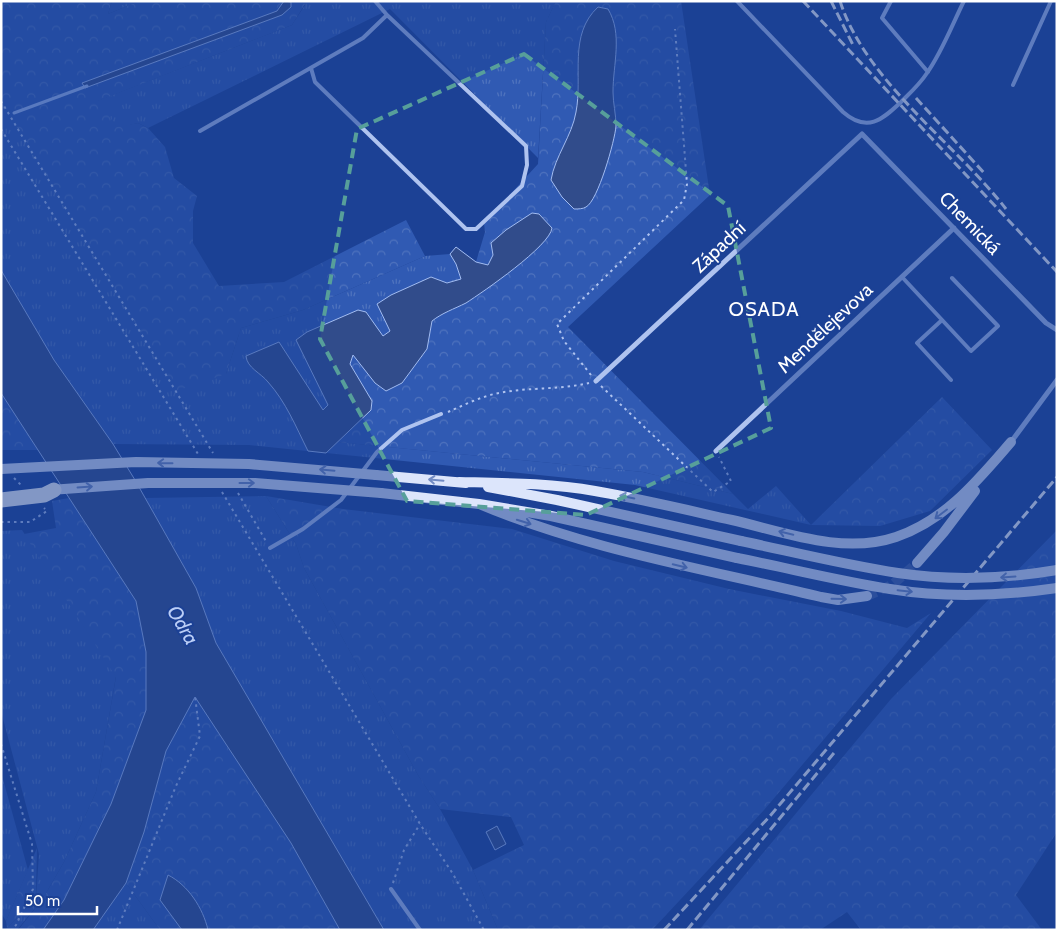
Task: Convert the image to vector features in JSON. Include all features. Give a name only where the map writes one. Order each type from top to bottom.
[{"type":"highway","points":[[1,500],[44,495],[54,490]]},
{"type":"main road","points":[[1,469],[136,462],[249,464],[459,482],[505,483],[593,490],[806,538],[845,544],[873,542],[895,537],[938,517],[966,493],[1012,442]]},
{"type":"main road","points":[[917,563],[944,532],[1012,442]]},
{"type":"main road","points":[[459,482],[557,500],[897,573],[932,577],[981,578],[1024,576],[1057,570]]},
{"type":"main road","points":[[1,492],[148,483],[255,484],[381,494],[479,504],[551,516],[891,590],[975,595],[1057,588]]},
{"type":"main road","points":[[479,504],[513,518],[602,546],[701,571],[821,598],[838,600],[867,596]]},
{"type":"street","name":"Západní","points":[[596,381],[862,134]]},
{"type":"street","name":"Chemická","points":[[862,134],[1046,323],[1057,330]]},
{"type":"street","name":"Mendělejevova","points":[[716,451],[954,228]]},
{"type":"street","points":[[1012,442],[1057,380]]},
{"type":"lane","points":[[311,68],[315,82],[466,229],[476,229],[522,186],[527,165],[526,146],[375,1]]},
{"type":"lane","points":[[737,1],[843,112],[859,123],[870,123],[883,119],[928,72],[964,1]]},
{"type":"lane","points":[[891,1],[882,18],[928,72]]},
{"type":"lane","points":[[1013,85],[1051,1]]},
{"type":"lane","points":[[200,131],[363,38],[388,15]]},
{"type":"lane","points":[[902,277],[971,351],[998,326],[952,278]]},
{"type":"lane","points":[[942,320],[917,343],[951,380]]},
{"type":"lane","points":[[270,548],[303,529],[341,500],[377,452],[402,430],[441,414]]},
{"type":"lane","points":[[391,889],[420,930]]},
{"type":"path","points":[[675,29],[687,184],[684,200],[557,324],[564,341],[596,381],[713,492],[731,481],[716,451]]},
{"type":"path","points":[[1,101],[218,461]]},
{"type":"path","points":[[441,414],[498,393],[534,388],[571,387],[596,381]]},
{"type":"path","points":[[238,493],[270,548]]},
{"type":"path","points":[[1,522],[30,522],[46,511]]},
{"type":"path","points":[[117,930],[176,786],[200,736],[195,696]]},
{"type":"path","points":[[1,744],[32,844],[33,889],[12,930]]},
{"type":"path","points":[[391,889],[404,850],[420,824],[453,874],[484,930]]},
{"type":"highlighted area","points":[[524,54],[728,206],[771,428],[586,515],[407,501],[320,339],[357,129]]},
{"type":"green space","points":[[1,1],[112,1],[108,14],[139,1],[301,1],[305,4],[292,25],[98,101],[117,127],[138,123],[148,128],[165,147],[174,178],[197,196],[193,211],[193,243],[219,286],[284,282],[406,220],[425,256],[303,310],[241,328],[226,374],[176,391],[1,101]]},
{"type":"green space","points":[[112,1],[139,1],[108,14]]},
{"type":"green space","points":[[301,1],[556,1],[546,22],[538,158],[390,9],[148,128],[138,123],[117,128],[97,101],[292,25],[305,5]]},
{"type":"green space","points":[[556,1],[681,1],[710,195],[568,327],[733,494],[643,472],[337,442],[371,410],[372,401],[350,364],[354,354],[375,383],[386,391],[402,383],[427,349],[432,321],[488,266],[476,262],[485,232],[484,223],[538,164],[546,22]],"holes":[[[598,7],[613,92],[616,127],[571,131],[577,107],[581,40],[584,28]]]},
{"type":"green space","points":[[1,101],[226,374],[241,328],[303,310],[425,256],[450,254],[456,247],[476,262],[488,266],[350,364],[372,401],[338,442],[643,472],[733,494],[748,509],[776,486],[811,525],[635,485],[249,445],[113,444],[54,360],[1,270]]},
{"type":"green space","points":[[1,393],[38,450],[1,450]]},
{"type":"green space","points":[[942,397],[992,450],[930,511],[880,526],[811,525]]},
{"type":"green space","points":[[266,496],[296,544],[304,568],[418,775],[440,809],[473,870],[498,930],[384,930],[216,643],[196,588],[145,498]]},
{"type":"green space","points":[[266,496],[343,509],[512,529],[614,561],[729,589],[841,611],[907,628],[931,613],[764,810],[652,930],[498,930],[473,870],[524,845],[511,817],[440,809],[418,775],[304,568],[296,544]]},
{"type":"green space","points":[[69,498],[136,601],[146,652],[146,710],[111,805],[64,900],[43,930],[18,930],[42,900],[64,862],[96,792],[116,677],[24,534],[56,528],[52,501]]},
{"type":"green space","points":[[22,530],[116,676],[96,792],[64,862],[42,900],[17,930],[5,930],[36,898],[39,854],[1,711],[1,531]]},
{"type":"green space","points":[[1057,530],[1057,832],[1016,895],[1042,930],[861,930],[847,912],[820,930],[699,930],[891,699]]},
{"type":"green space","points":[[195,696],[291,843],[340,930],[160,930],[126,883],[144,832],[166,751]]},
{"type":"green space","points":[[1,772],[28,870],[6,921],[1,913]]},
{"type":"green space","points":[[37,848],[36,898],[7,928],[6,921]]},
{"type":"green space","points":[[126,883],[160,930],[93,930]]},
{"type":"water","points":[[284,1],[291,2],[291,7],[282,15],[85,88],[82,83],[277,11]]},
{"type":"water","points":[[598,7],[608,9],[615,29],[616,49],[613,92],[616,126],[613,144],[596,194],[586,207],[574,209],[562,197],[551,180],[576,112],[578,56],[583,30],[589,18]]},
{"type":"water","points":[[532,213],[539,214],[552,228],[548,236],[528,257],[500,279],[466,303],[432,321],[427,349],[402,383],[386,391],[375,383],[353,355],[350,364],[372,401],[371,410],[326,453],[308,451],[280,398],[265,379],[249,364],[246,356],[279,342],[323,410],[328,405],[296,340],[307,332],[358,310],[366,312],[383,336],[390,331],[377,304],[391,295],[431,277],[447,283],[461,279],[450,254],[456,247],[476,262],[488,265],[493,255],[491,243],[506,230]]},
{"type":"water","name":"Odra","points":[[1,270],[54,360],[113,444],[135,480],[196,588],[216,643],[384,930],[340,930],[291,843],[195,697],[166,751],[144,832],[126,883],[93,930],[43,930],[64,900],[111,804],[146,710],[146,652],[136,601],[1,393]]},
{"type":"water","points":[[497,826],[506,844],[495,850],[486,832]]},
{"type":"water","points":[[168,875],[182,885],[194,898],[208,930],[182,930],[160,900]]},
{"type":"waterway","points":[[14,113],[87,86]]},
{"type":"tunnel","points":[[867,596],[892,585],[917,563]]},
{"type":"railway","points":[[803,1],[1057,272]]},
{"type":"railway","points":[[831,1],[853,45]]},
{"type":"railway","points":[[840,1],[853,30],[870,58],[891,85],[985,184],[1006,209]]},
{"type":"railway","points":[[916,98],[985,174]]},
{"type":"railway","points":[[664,930],[770,816],[1057,477]]},
{"type":"railway","points":[[687,930],[834,753]]},
{"type":"district","name":"OSADA","points":[[764,309]]}]
